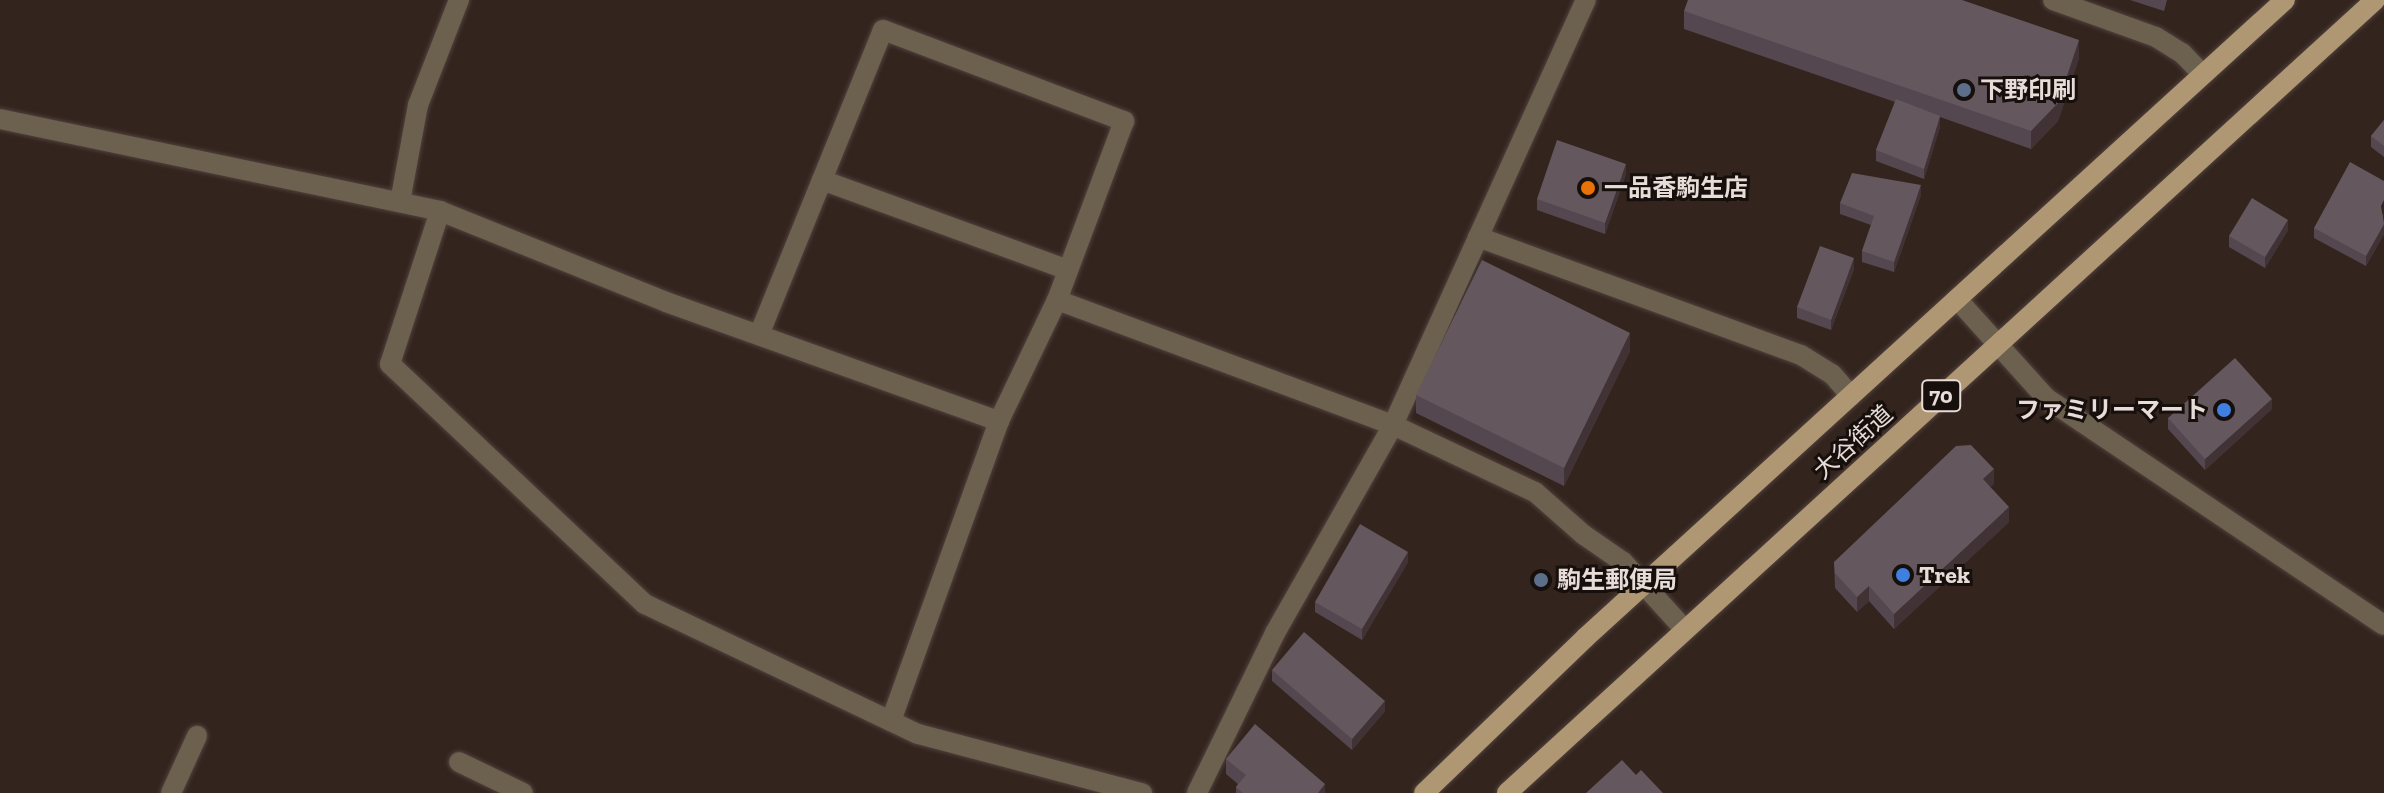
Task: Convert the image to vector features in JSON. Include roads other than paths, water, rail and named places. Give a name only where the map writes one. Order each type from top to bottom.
[{"type":"main road","name":"大谷街道","points":[[1424,793],[1644,585],[2285,0]]},
{"type":"main road","name":"大谷街道","points":[[1507,793],[2375,0]]},
{"type":"street","points":[[400,202],[418,105],[459,0]]},
{"type":"street","points":[[1197,793],[1275,633],[1393,425],[1586,0]]},
{"type":"street","points":[[2053,0],[2156,37],[2182,53],[2203,75]]},
{"type":"street","points":[[759,335],[883,30],[1124,121],[1057,300],[999,421],[891,721]]},
{"type":"street","points":[[0,119],[440,211],[666,302],[999,421]]},
{"type":"street","points":[[822,180],[1068,270]]},
{"type":"street","points":[[440,211],[390,364],[645,604],[918,734],[1142,793]]},
{"type":"street","points":[[1478,237],[1801,355],[1832,374],[1851,396]]},
{"type":"street","points":[[1957,299],[2046,398],[2384,625]]},
{"type":"street","points":[[1057,300],[1393,425],[1535,492],[1584,535],[1623,562],[1685,630]]},
{"type":"street","points":[[171,793],[197,736]]},
{"type":"street","points":[[459,762],[523,793]]},
{"type":"place","name":"下野印刷","points":[[1964,90]]},
{"type":"place","name":"一品香駒生店","points":[[1588,188]]},
{"type":"place","name":"ファミリーマート","points":[[2224,410]]},
{"type":"place","name":"Trek","points":[[1903,575]]},
{"type":"place","name":"駒生郵便局","points":[[1541,580]]}]
